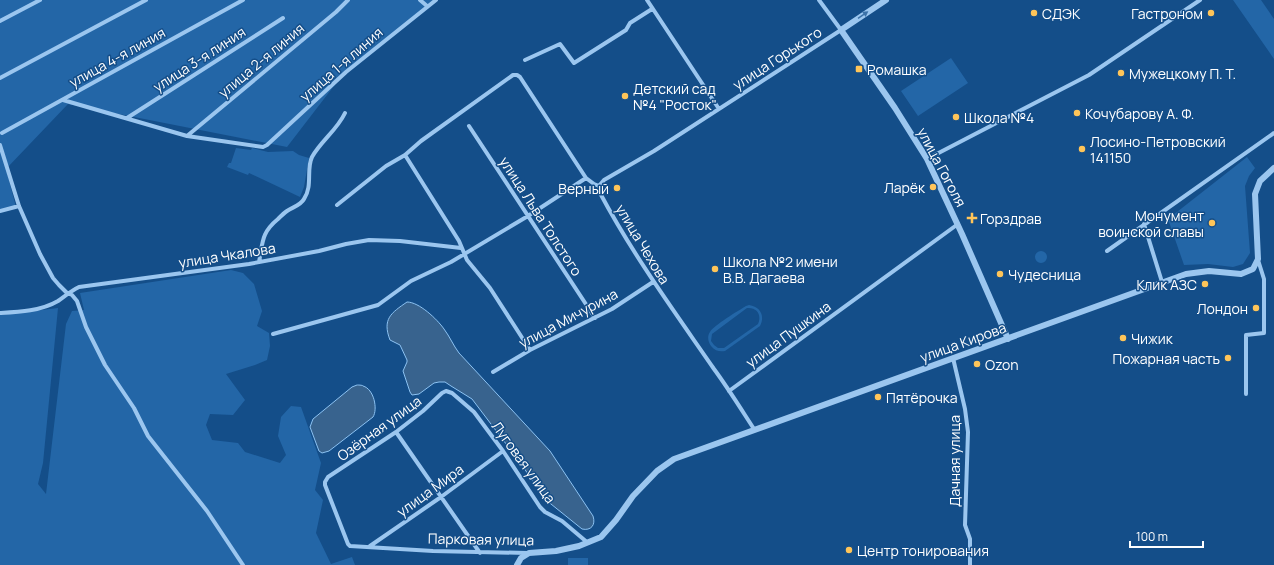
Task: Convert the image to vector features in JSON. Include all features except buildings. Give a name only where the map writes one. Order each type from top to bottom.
[{"type":"street","points":[[0,21],[40,0]]},
{"type":"street","points":[[0,78],[146,0]]},
{"type":"street","name":"улица 4-я линия","points":[[0,134],[243,0]]},
{"type":"street","name":"улица 2-я линия","points":[[187,136],[336,12],[348,0]]},
{"type":"street","points":[[420,0],[427,6]]},
{"type":"street","name":"улица 1-я линия","points":[[187,136],[263,147],[267,145],[346,72],[436,0]]},
{"type":"street","points":[[647,0],[719,109]]},
{"type":"street","name":"улица Гоголя","points":[[819,0],[895,108],[928,159],[1008,339]]},
{"type":"street","name":"улица Горького","points":[[599,186],[604,180],[654,151],[886,0]]},
{"type":"street","points":[[928,159],[1089,75],[1200,0]]},
{"type":"street","points":[[525,60],[560,44],[574,63],[626,30],[630,23],[652,9]]},
{"type":"street","name":"улица 3-я линия","points":[[127,118],[283,18]]},
{"type":"street","points":[[336,205],[386,166],[405,155],[421,141],[513,75],[517,75],[520,78],[586,178],[599,186]]},
{"type":"street","points":[[63,100],[187,136]]},
{"type":"street","points":[[259,262],[264,235],[267,229],[286,212],[294,208],[304,199],[310,184],[310,163],[336,128],[345,113]]},
{"type":"street","name":"улица Льва Толстого","points":[[469,126],[595,318]]},
{"type":"street","points":[[1107,251],[1274,133]]},
{"type":"street","points":[[0,146],[19,206],[40,254],[53,278],[77,301],[86,327],[105,365],[134,408],[148,436],[207,511],[243,565]]},
{"type":"street","points":[[405,155],[459,240],[461,248],[473,268],[490,288],[530,350]]},
{"type":"street","points":[[1246,394],[1246,334],[1264,333],[1264,279],[1258,260],[1255,194],[1260,181],[1274,168]]},
{"type":"street","points":[[272,334],[378,304],[411,281],[451,262],[528,216],[586,178]]},
{"type":"street","name":"улица Чехова","points":[[599,186],[600,193],[627,242],[754,429]]},
{"type":"street","points":[[0,211],[19,206]]},
{"type":"street","name":"улица Пушкина","points":[[729,391],[958,224]]},
{"type":"street","points":[[1144,224],[1162,282]]},
{"type":"street","name":"улица Чкалова","points":[[0,313],[24,311],[44,307],[57,301],[67,293],[79,287],[259,262],[369,240],[400,241],[461,248]]},
{"type":"street","name":"улица Кирова","points":[[607,531],[633,496],[657,471],[674,459],[1162,282],[1186,274],[1210,271],[1241,274],[1253,269],[1258,260]]},
{"type":"street","name":"улица Мичурина","points":[[493,372],[530,350],[612,310],[653,282]]},
{"type":"street","name":"Дачная улица","points":[[952,358],[965,409],[968,432],[965,525],[970,539],[970,565]]},
{"type":"street","name":"Озёрная улица","points":[[350,546],[328,493],[325,482],[328,477],[396,432],[446,391]]},
{"type":"street","name":"Луговая улица","points":[[446,391],[452,393],[470,407],[503,451],[540,507],[545,512],[562,521],[588,543]]},
{"type":"street","points":[[396,432],[480,553]]},
{"type":"street","name":"улица Мира","points":[[370,547],[503,451]]},
{"type":"street","name":"Парковая улица","points":[[350,546],[480,553],[529,553],[556,550],[588,543],[601,537],[607,531]]},
{"type":"street","points":[[517,565],[521,558],[529,553]]},
{"type":"shaded area","points":[[0,0],[438,0],[347,69],[287,147],[68,104],[6,169],[16,207],[0,210]]},
{"type":"shaded area","points":[[1233,0],[1261,0],[1274,19],[1274,59]]},
{"type":"shaded area","points":[[951,58],[968,83],[918,116],[901,91]]},
{"type":"shaded area","points":[[236,148],[251,150],[252,148],[268,152],[293,151],[299,155],[309,158],[304,187],[300,197],[249,173],[248,175],[227,167],[229,163],[231,163]]},
{"type":"shaded area","points":[[1247,157],[1255,168],[1249,176],[1245,186],[1250,253],[1243,264],[1233,267],[1208,264],[1184,265],[1168,219]]},
{"type":"shaded area","points":[[1039,251],[1043,251],[1047,257],[1043,263],[1039,263],[1035,259],[1035,255]]},
{"type":"shaded area","points":[[231,270],[243,273],[254,284],[262,311],[257,326],[269,333],[270,346],[267,360],[226,374],[245,400],[233,415],[210,414],[206,425],[212,440],[238,443],[245,452],[280,463],[286,455],[278,436],[281,417],[291,406],[301,407],[321,463],[315,490],[323,500],[316,533],[331,564],[352,557],[355,565],[0,565],[0,315],[58,308],[43,463],[38,484],[46,494],[66,324],[72,311],[84,310],[80,293]]},
{"type":"shaded area","points":[[407,302],[422,308],[441,325],[459,353],[550,451],[593,516],[594,522],[592,527],[582,529],[546,500],[519,461],[472,399],[445,382],[434,383],[419,394],[412,395],[403,371],[407,360],[400,345],[390,340],[387,327],[392,313]]},
{"type":"shaded area","points":[[746,306],[753,306],[761,312],[762,319],[760,326],[725,351],[714,349],[711,346],[708,335],[712,329]],"holes":[[[747,308],[751,308],[758,312],[758,324],[724,348],[718,348],[714,345],[711,341],[712,334]]]},
{"type":"shaded area","points":[[362,385],[367,388],[372,395],[375,404],[373,417],[329,451],[322,453],[319,451],[310,427],[313,419],[352,387]]},
{"type":"shaded area","points":[[568,558],[588,558],[588,565],[568,565]]},
{"type":"place","name":"СДЭК","points":[[1034,13]]},
{"type":"place","name":"Гастроном","points":[[1211,13]]},
{"type":"place","name":"Ромашка","points":[[859,69]]},
{"type":"place","name":"Мужецкому П. Т.","points":[[1121,73]]},
{"type":"place","name":"Детский сад №4 \"Росток\"","points":[[625,96]]},
{"type":"place","name":"Кочубарову А. Ф.","points":[[1077,113]]},
{"type":"place","name":"Школа №4","points":[[956,117]]},
{"type":"place","name":"Лосино-Петровский 141150","points":[[1082,149]]},
{"type":"place","name":"Ларёк","points":[[933,187]]},
{"type":"place","name":"Верный","points":[[617,188]]},
{"type":"place","name":"Горздрав","points":[[972,218]]},
{"type":"place","name":"Монумент воинской славы","points":[[1212,223]]},
{"type":"place","name":"Школа №2 имени В.В. Дагаева","points":[[715,269]]},
{"type":"place","name":"Чудесница","points":[[1000,274]]},
{"type":"place","name":"Клик АЗС","points":[[1205,284]]},
{"type":"place","name":"Лондон","points":[[1256,308]]},
{"type":"place","name":"Чижик","points":[[1123,338]]},
{"type":"place","name":"Пожарная часть","points":[[1228,358]]},
{"type":"place","name":"Ozon","points":[[977,364]]},
{"type":"place","name":"Пятёрочка","points":[[878,397]]},
{"type":"place","name":"Центр тонирования","points":[[849,550]]}]
